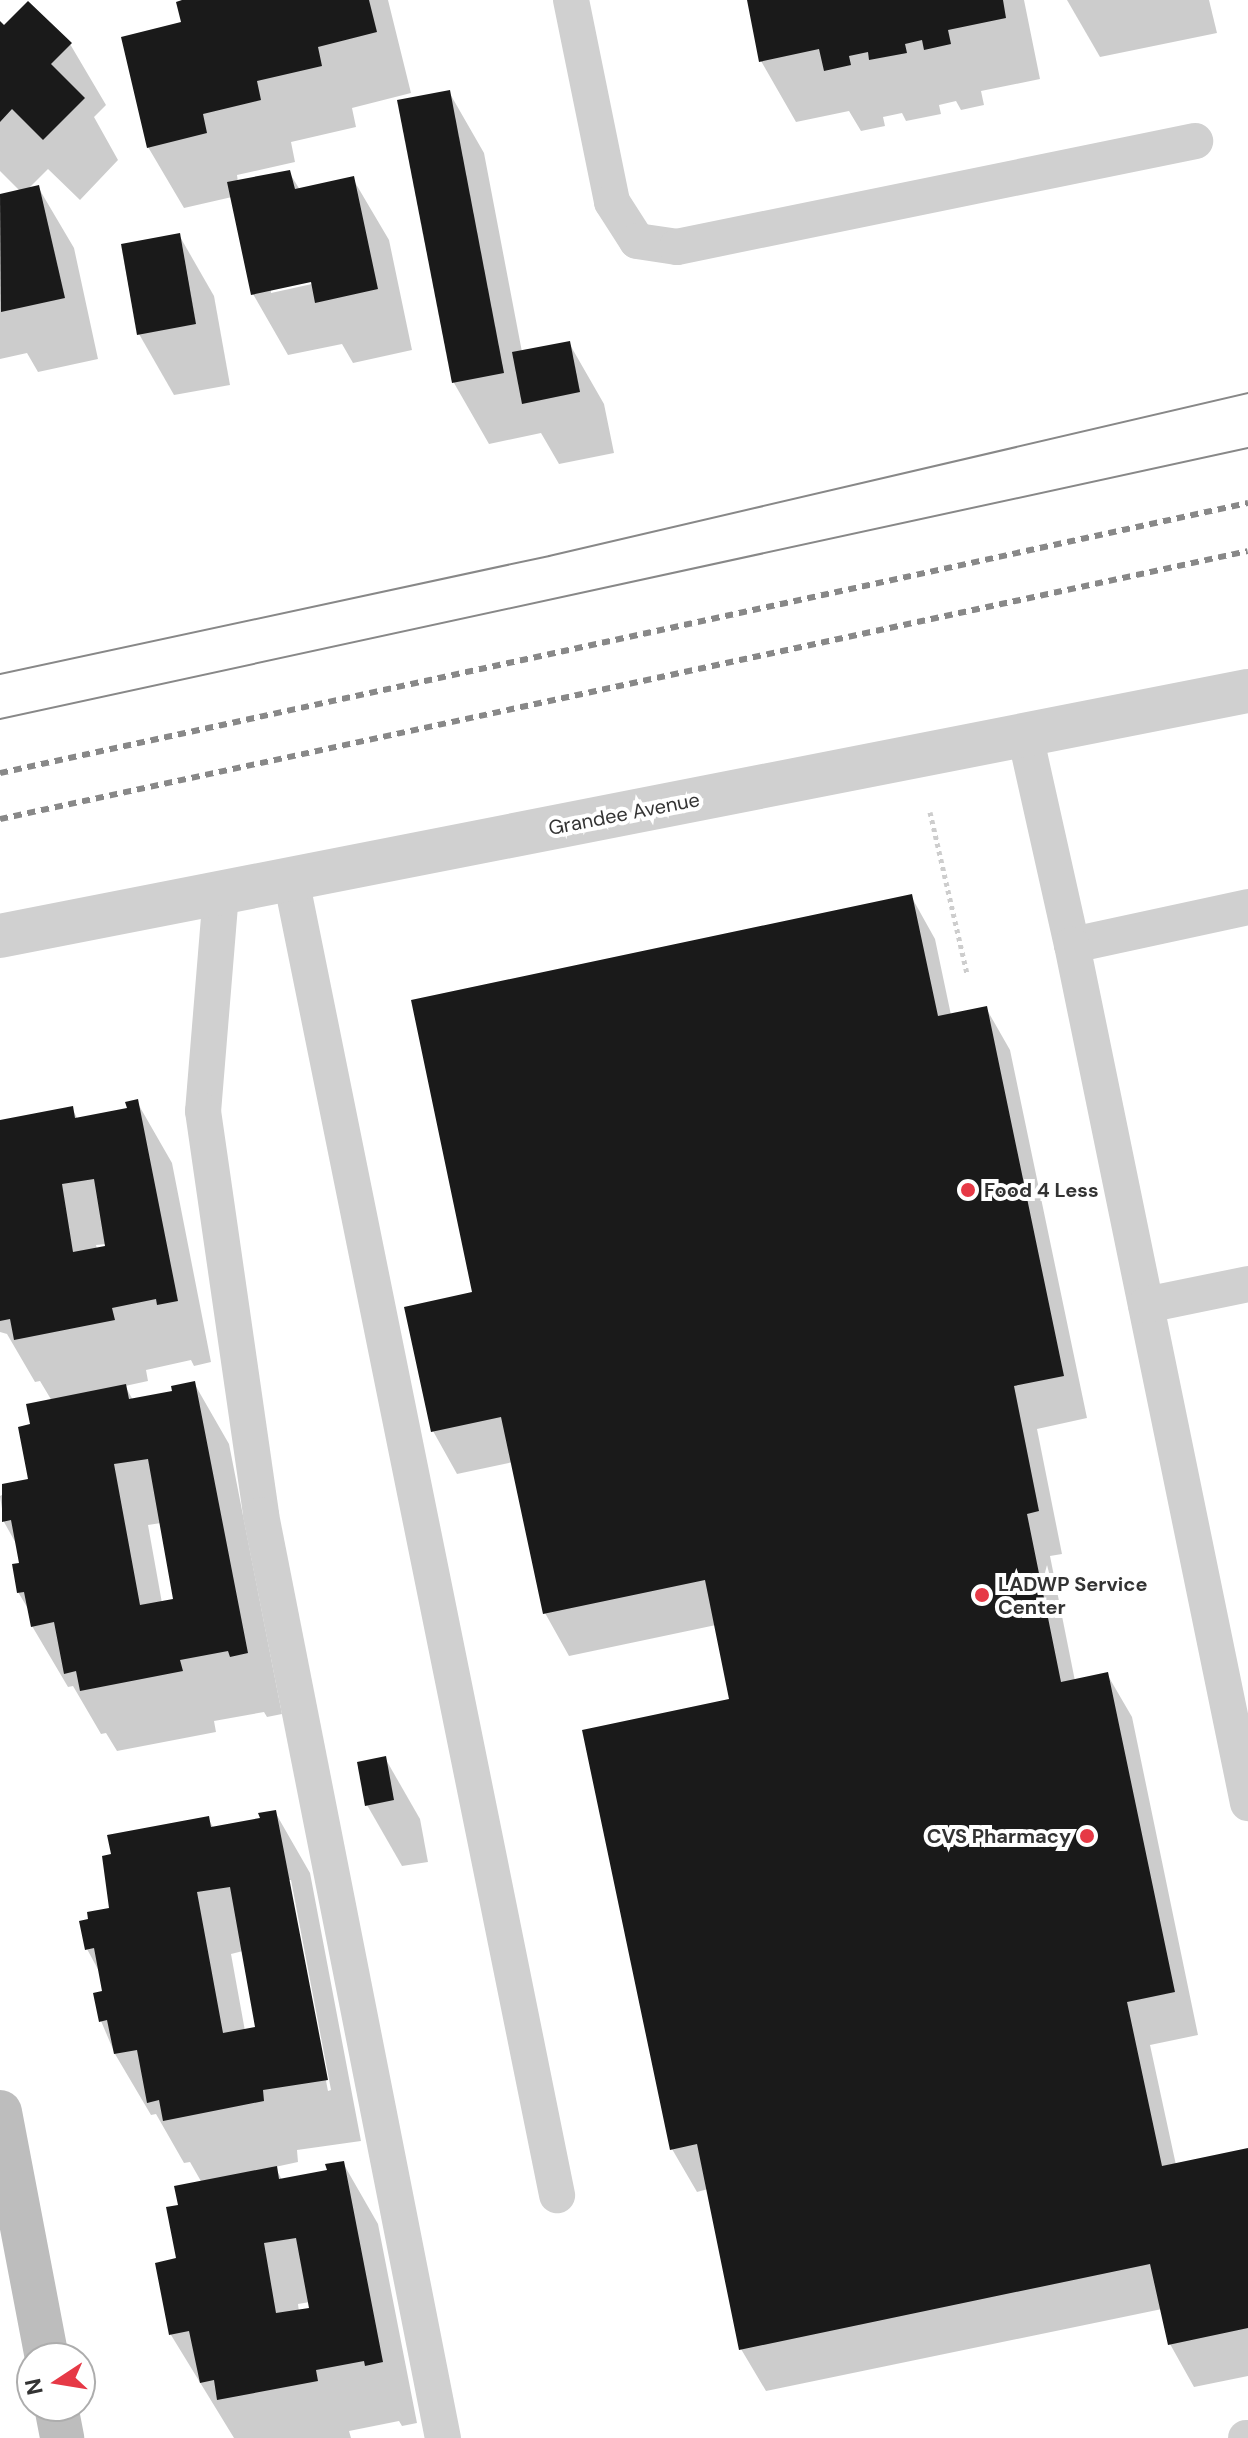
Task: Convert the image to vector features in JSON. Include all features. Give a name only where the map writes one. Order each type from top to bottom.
[{"type":"main road","points":[[0,2112],[44,2342]]},
{"type":"street","name":"Grandee Avenue","points":[[0,936],[1248,691]]},
{"type":"lane","points":[[571,0],[612,202],[637,241],[677,247],[1195,141]]},
{"type":"lane","points":[[1025,735],[1146,1305],[1234,1659],[1248,1803]]},
{"type":"lane","points":[[291,879],[557,2195]]},
{"type":"lane","points":[[221,893],[203,1111],[247,1422],[261,1515],[443,2438]]},
{"type":"lane","points":[[1072,945],[1248,907]]},
{"type":"lane","points":[[1146,1305],[1248,1284]]},
{"type":"path","points":[[916,757],[967,974]]},
{"type":"building","points":[[369,0],[377,32],[318,47],[322,66],[257,81],[261,100],[203,114],[207,133],[147,148],[121,37],[181,22],[176,2]]},
{"type":"building","points":[[747,0],[1003,0],[1006,18],[948,30],[951,44],[924,50],[922,40],[905,44],[907,53],[869,60],[868,52],[849,56],[851,65],[824,71],[819,49],[759,62]]},
{"type":"building","points":[[28,1],[72,43],[51,64],[85,98],[43,140],[12,109],[0,122],[0,21],[4,25]]},
{"type":"building","points":[[450,90],[504,373],[452,383],[397,100]]},
{"type":"building","points":[[290,170],[295,189],[354,176],[378,289],[315,303],[311,282],[251,295],[227,182]]},
{"type":"building","points":[[39,185],[65,298],[1,312],[0,194]]},
{"type":"building","points":[[180,233],[196,324],[137,335],[121,244]]},
{"type":"building","points":[[570,341],[580,392],[522,404],[512,352]]},
{"type":"building","points":[[912,894],[938,1016],[987,1006],[1064,1376],[1014,1386],[1039,1511],[1027,1514],[1061,1682],[1108,1672],[1175,1992],[1127,2002],[1162,2166],[1248,2148],[1248,2328],[1168,2345],[1150,2264],[739,2350],[697,2144],[670,2150],[582,1730],[729,1699],[705,1580],[543,1614],[501,1417],[431,1432],[404,1307],[472,1292],[411,1000]]},
{"type":"building","points":[[138,1099],[178,1301],[157,1305],[156,1299],[112,1308],[115,1320],[14,1340],[10,1319],[0,1321],[0,1120],[73,1106],[75,1118],[127,1108],[125,1102]],"holes":[[[94,1179],[105,1246],[73,1252],[62,1184]]]},
{"type":"building","points":[[195,1381],[248,1653],[230,1657],[228,1651],[180,1660],[183,1671],[80,1691],[76,1671],[64,1674],[54,1622],[31,1627],[24,1592],[17,1593],[12,1564],[19,1563],[11,1520],[2,1522],[2,1484],[28,1479],[18,1427],[30,1424],[26,1404],[126,1384],[129,1399],[172,1391],[171,1386]],"holes":[[[148,1459],[173,1599],[140,1605],[114,1464]]]},
{"type":"building","points":[[386,1756],[394,1800],[365,1806],[357,1762]]},
{"type":"building","points":[[276,1810],[328,2080],[263,2090],[264,2101],[163,2121],[159,2100],[147,2103],[137,2050],[114,2054],[107,2020],[99,2022],[93,1993],[102,1991],[94,1948],[85,1950],[79,1921],[88,1919],[87,1912],[109,1908],[102,1856],[111,1854],[107,1835],[209,1816],[211,1827],[260,1818],[258,1813]],"holes":[[[230,1887],[255,2027],[223,2033],[197,1892]]]},
{"type":"building","points":[[344,2161],[383,2362],[365,2366],[364,2361],[316,2370],[318,2381],[217,2400],[214,2380],[200,2383],[189,2331],[169,2335],[155,2263],[176,2258],[166,2207],[178,2205],[174,2186],[277,2166],[279,2179],[327,2170],[325,2164]],"holes":[[[296,2238],[309,2308],[276,2313],[264,2243]]]},
{"type":"tram line","points":[[0,674],[549,556],[1248,393]]},
{"type":"tram line","points":[[0,719],[1248,448]]},
{"type":"railway","points":[[0,773],[1248,503]]},
{"type":"railway","points":[[0,819],[1248,551]]},
{"type":"place","name":"Food 4 Less","points":[[968,1190]]},
{"type":"place","name":"LADWP Service Center","points":[[982,1595]]},
{"type":"place","name":"CVS Pharmacy","points":[[1087,1836]]}]
